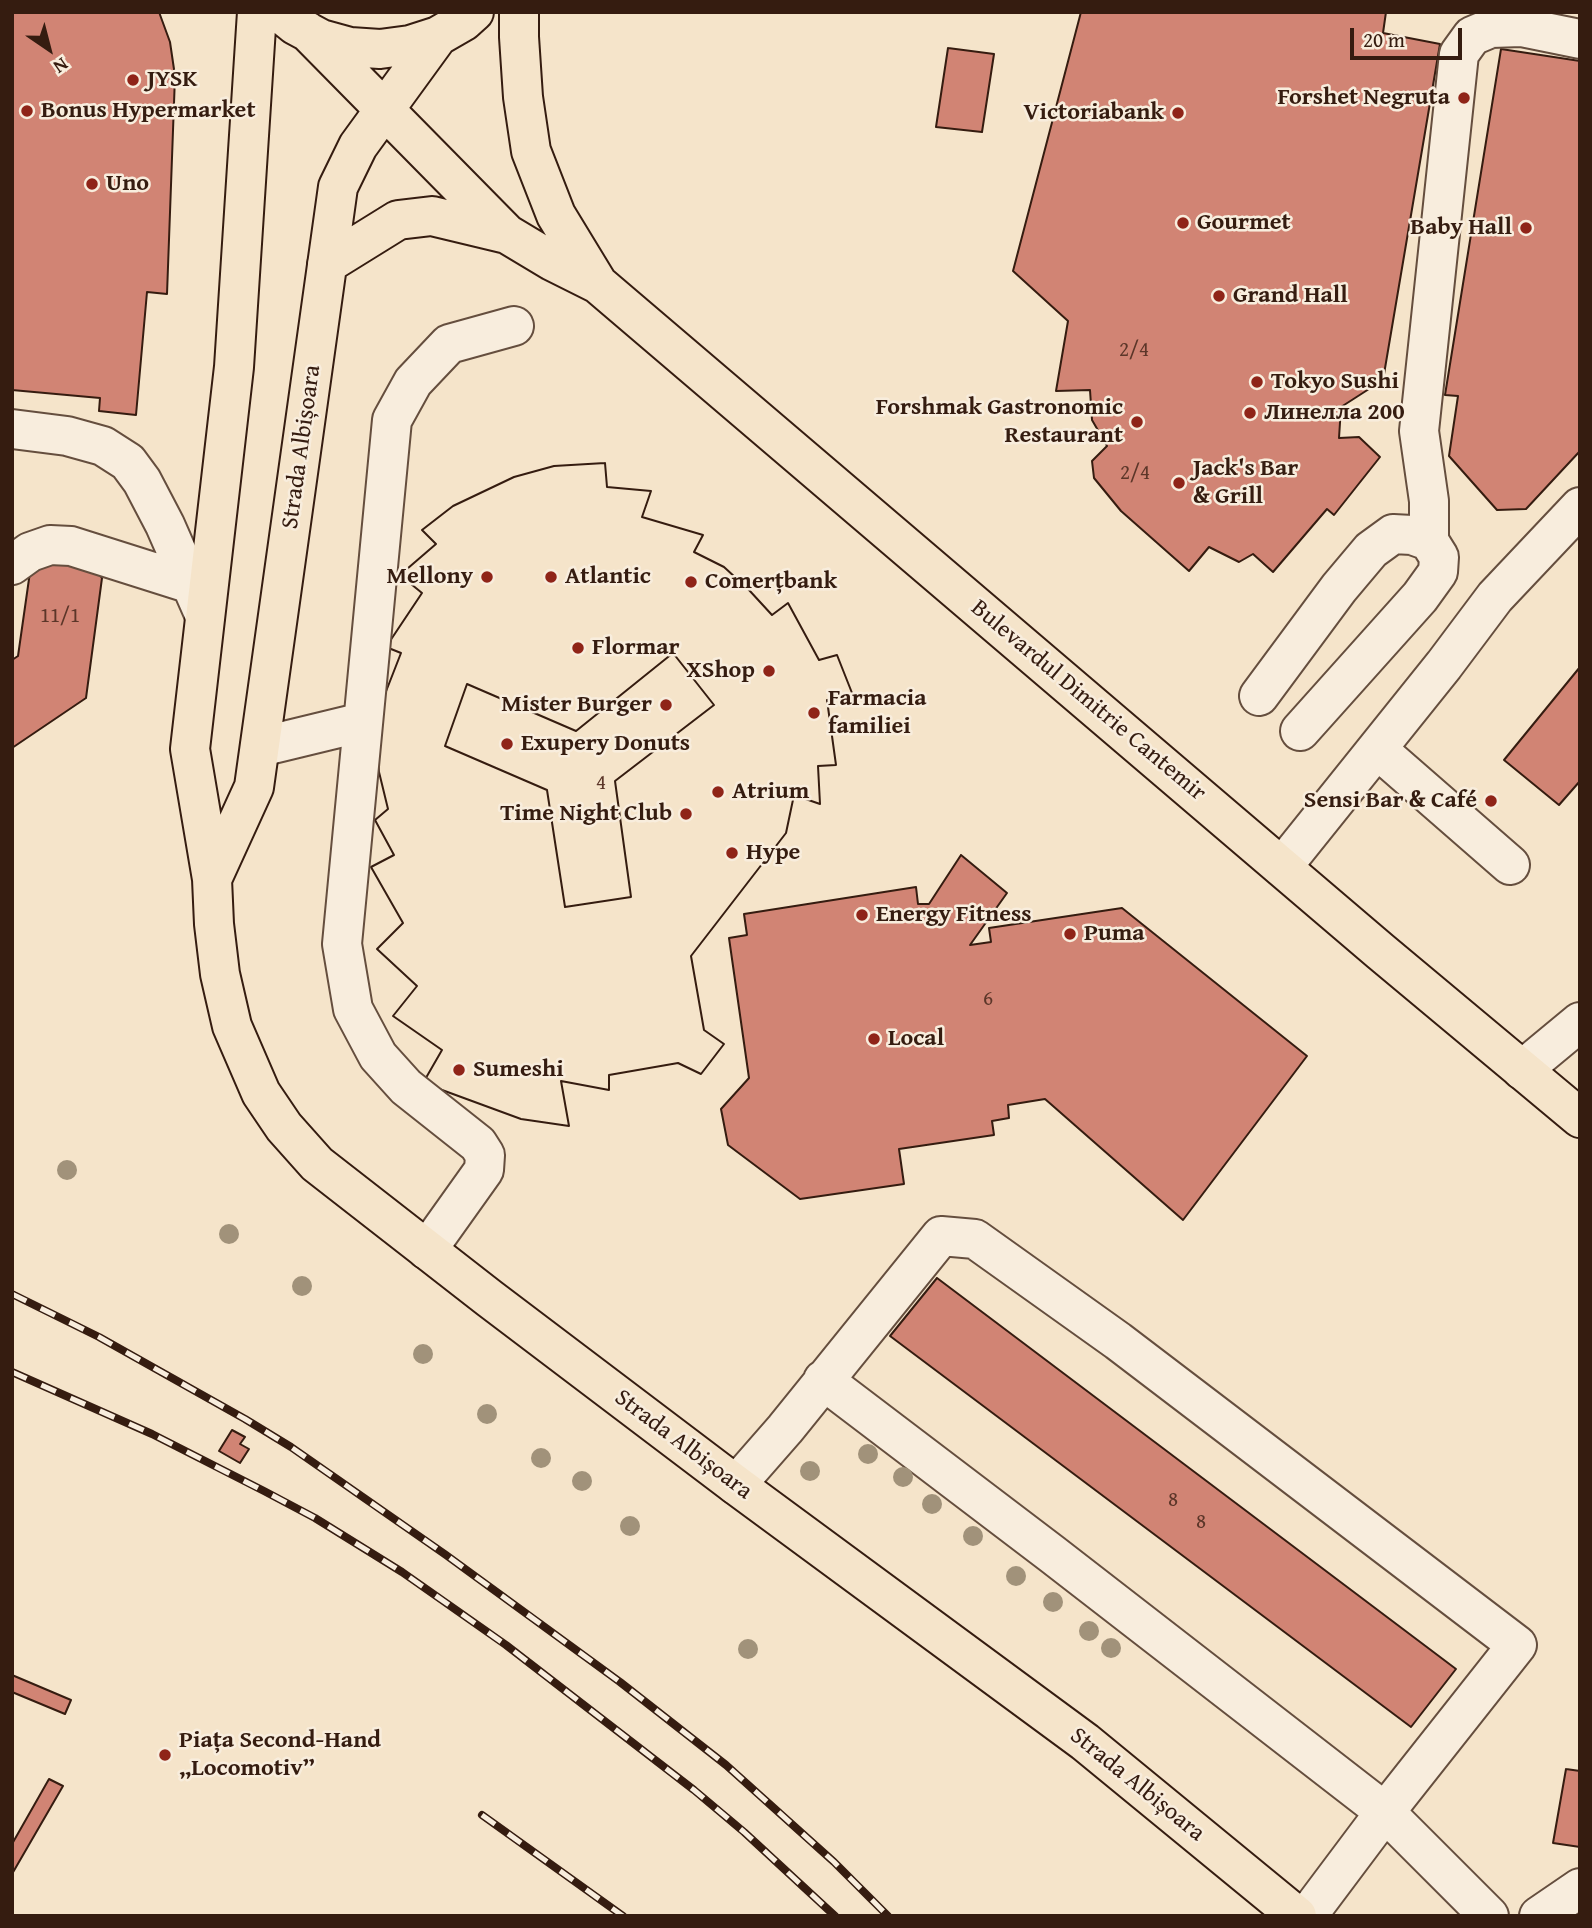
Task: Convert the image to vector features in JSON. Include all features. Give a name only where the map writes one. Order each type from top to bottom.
[{"type":"main road","name":"Strada Albișoara","points":[[257,12],[233,367],[198,600],[190,749],[212,879],[220,974],[232,1026],[261,1093],[284,1127],[317,1164],[736,1485],[1085,1742],[1297,1916]]},
{"type":"main road","points":[[293,22],[321,39],[350,47],[380,49],[410,46],[438,36],[474,12]]},
{"type":"main road","name":"Bulevardul Dimitrie Cantemir","points":[[519,12],[523,97],[531,151],[555,215],[598,284]]},
{"type":"main road","name":"Bulevardul Dimitrie Cantemir","points":[[293,22],[385,109],[507,234],[598,284],[1580,1118]]},
{"type":"main road","name":"Strada Albișoara","points":[[212,879],[254,787],[338,187],[358,146],[438,36]]},
{"type":"main road","points":[[327,264],[398,220],[432,216],[507,234]]},
{"type":"lane","points":[[1300,731],[1420,597],[1438,572],[1439,557],[1429,541],[1429,501],[1419,431],[1459,54],[1472,36],[1491,28],[1521,27],[1580,39]]},
{"type":"lane","points":[[427,1250],[484,1170],[485,1156],[478,1144],[406,1087],[378,1056],[353,1009],[342,944],[392,421],[412,382],[449,344],[514,326]]},
{"type":"lane","points":[[12,429],[67,436],[103,446],[128,462],[142,481],[166,525],[198,600]]},
{"type":"lane","points":[[1282,867],[1495,597],[1580,507]]},
{"type":"lane","points":[[1259,695],[1371,550],[1393,534],[1412,535],[1429,541]]},
{"type":"lane","points":[[12,565],[30,552],[50,545],[71,546],[198,600]]},
{"type":"lane","points":[[260,747],[363,722]]},
{"type":"lane","points":[[1377,749],[1510,865]]},
{"type":"lane","points":[[1522,1070],[1580,1022]]},
{"type":"lane","points":[[736,1485],[785,1429],[941,1236],[975,1240],[1118,1341],[1517,1645],[1307,1916]]},
{"type":"lane","points":[[823,1380],[1385,1812],[1489,1916]]},
{"type":"lane","points":[[1539,1916],[1580,1888]]},
{"type":"building","name":"Uno","points":[[12,12],[159,12],[170,42],[175,76],[167,294],[147,292],[136,415],[99,411],[100,398],[12,390]]},
{"type":"building","name":"Grand Hall","points":[[1081,12],[1386,12],[1383,33],[1440,44],[1383,380],[1341,407],[1339,438],[1359,437],[1380,457],[1334,515],[1327,509],[1273,572],[1253,554],[1239,562],[1209,547],[1189,571],[1121,511],[1094,478],[1092,461],[1107,446],[1092,420],[1090,390],[1056,391],[1068,321],[1013,271]]},
{"type":"building","points":[[948,48],[994,54],[982,132],[936,127]]},
{"type":"building","name":"Baby Hall","points":[[1501,49],[1580,61],[1580,451],[1526,509],[1497,510],[1449,456],[1458,396],[1445,395]]},
{"type":"building","name":"Atrium","points":[[605,463],[607,487],[651,491],[642,517],[703,535],[694,552],[724,567],[772,615],[788,603],[819,660],[837,655],[854,698],[827,700],[836,765],[818,766],[820,804],[794,795],[786,833],[691,956],[704,1030],[724,1044],[701,1074],[678,1063],[609,1075],[609,1090],[561,1081],[569,1126],[521,1119],[423,1083],[442,1050],[393,1016],[417,986],[377,949],[403,923],[371,867],[394,855],[375,820],[388,809],[379,772],[376,733],[385,694],[401,653],[386,647],[422,593],[400,575],[436,544],[422,530],[453,506],[514,477],[554,466]],"holes":[[[673,653],[714,705],[615,781],[631,897],[565,907],[547,790],[445,746],[467,684],[576,731]]]},
{"type":"building","name":"Atrium","points":[[605,463],[607,487],[651,491],[642,517],[703,535],[694,552],[724,567],[772,615],[788,603],[819,660],[837,655],[854,698],[827,700],[836,765],[818,766],[820,804],[794,795],[786,833],[691,956],[704,1030],[724,1044],[701,1074],[678,1063],[609,1075],[609,1090],[561,1081],[569,1126],[521,1119],[423,1083],[442,1050],[393,1016],[417,986],[377,949],[403,923],[371,867],[394,855],[375,820],[388,809],[379,772],[376,733],[385,694],[401,653],[386,647],[422,593],[400,575],[436,544],[422,530],[453,506],[514,477],[554,466]]},
{"type":"building","points":[[48,554],[88,560],[102,578],[86,698],[12,748],[12,660],[18,656],[30,572]]},
{"type":"building","points":[[673,653],[714,705],[615,781],[631,897],[565,907],[547,790],[445,746],[467,684],[576,731]]},
{"type":"building","points":[[1580,667],[1580,781],[1559,805],[1504,760]]},
{"type":"building","points":[[961,855],[1007,893],[970,945],[991,942],[989,928],[1122,908],[1307,1056],[1183,1220],[1045,1099],[1008,1105],[1009,1118],[992,1121],[994,1135],[899,1149],[904,1184],[800,1199],[728,1145],[721,1109],[749,1078],[729,938],[747,935],[744,914],[916,887],[918,904],[929,904]]},
{"type":"building","points":[[937,1278],[1456,1669],[1411,1727],[890,1336]]},
{"type":"building","points":[[232,1430],[245,1437],[240,1444],[249,1449],[240,1463],[219,1451]]},
{"type":"building","points":[[12,1675],[71,1700],[65,1714],[12,1692]]},
{"type":"building","points":[[1566,1769],[1580,1771],[1580,1847],[1553,1843]]},
{"type":"building","points":[[49,1779],[63,1786],[12,1874],[12,1844]]},
{"type":"railway","points":[[12,1294],[99,1337],[245,1419],[291,1447],[446,1555],[620,1682],[726,1765],[834,1862],[888,1916]]},
{"type":"railway","points":[[12,1372],[152,1434],[264,1491],[315,1518],[402,1572],[506,1645],[694,1790],[835,1916]]},
{"type":"railway","points":[[482,1815],[623,1916]]},
{"type":"place","name":"JYSK","points":[[133,80]]},
{"type":"place","name":"Forshet Negruta","points":[[1464,98]]},
{"type":"place","name":"Bonus Hypermarket","points":[[27,111]]},
{"type":"place","name":"Victoriabank","points":[[1178,113]]},
{"type":"place","name":"Uno","points":[[92,184]]},
{"type":"place","name":"Gourmet","points":[[1183,223]]},
{"type":"place","name":"Baby Hall","points":[[1526,228]]},
{"type":"place","name":"Grand Hall","points":[[1219,296]]},
{"type":"place","name":"Tokyo Sushi","points":[[1257,382]]},
{"type":"place","name":"Линелла 200","points":[[1250,413]]},
{"type":"place","name":"Forshmak Gastronomic Restaurant","points":[[1137,422]]},
{"type":"place","name":"Jack's Bar & Grill","points":[[1179,483]]},
{"type":"place","name":"Mellony","points":[[487,577]]},
{"type":"place","name":"Atlantic","points":[[551,577]]},
{"type":"place","name":"Comerțbank","points":[[691,582]]},
{"type":"place","name":"Flormar","points":[[578,648]]},
{"type":"place","name":"XShop","points":[[769,671]]},
{"type":"place","name":"Mister Burger","points":[[666,705]]},
{"type":"place","name":"Farmacia familiei","points":[[814,713]]},
{"type":"place","name":"Exupery Donuts","points":[[507,744]]},
{"type":"place","name":"Atrium","points":[[718,792]]},
{"type":"place","name":"Sensi Bar & Café","points":[[1491,801]]},
{"type":"place","name":"Time Night Club","points":[[686,814]]},
{"type":"place","name":"Hype","points":[[732,853]]},
{"type":"place","name":"Energy Fitness","points":[[862,915]]},
{"type":"place","name":"Puma","points":[[1070,934]]},
{"type":"place","name":"Local","points":[[874,1039]]},
{"type":"place","name":"Sumeshi","points":[[459,1070]]},
{"type":"place","name":"Piața Second-Hand „Locomotiv”","points":[[165,1755]]}]
